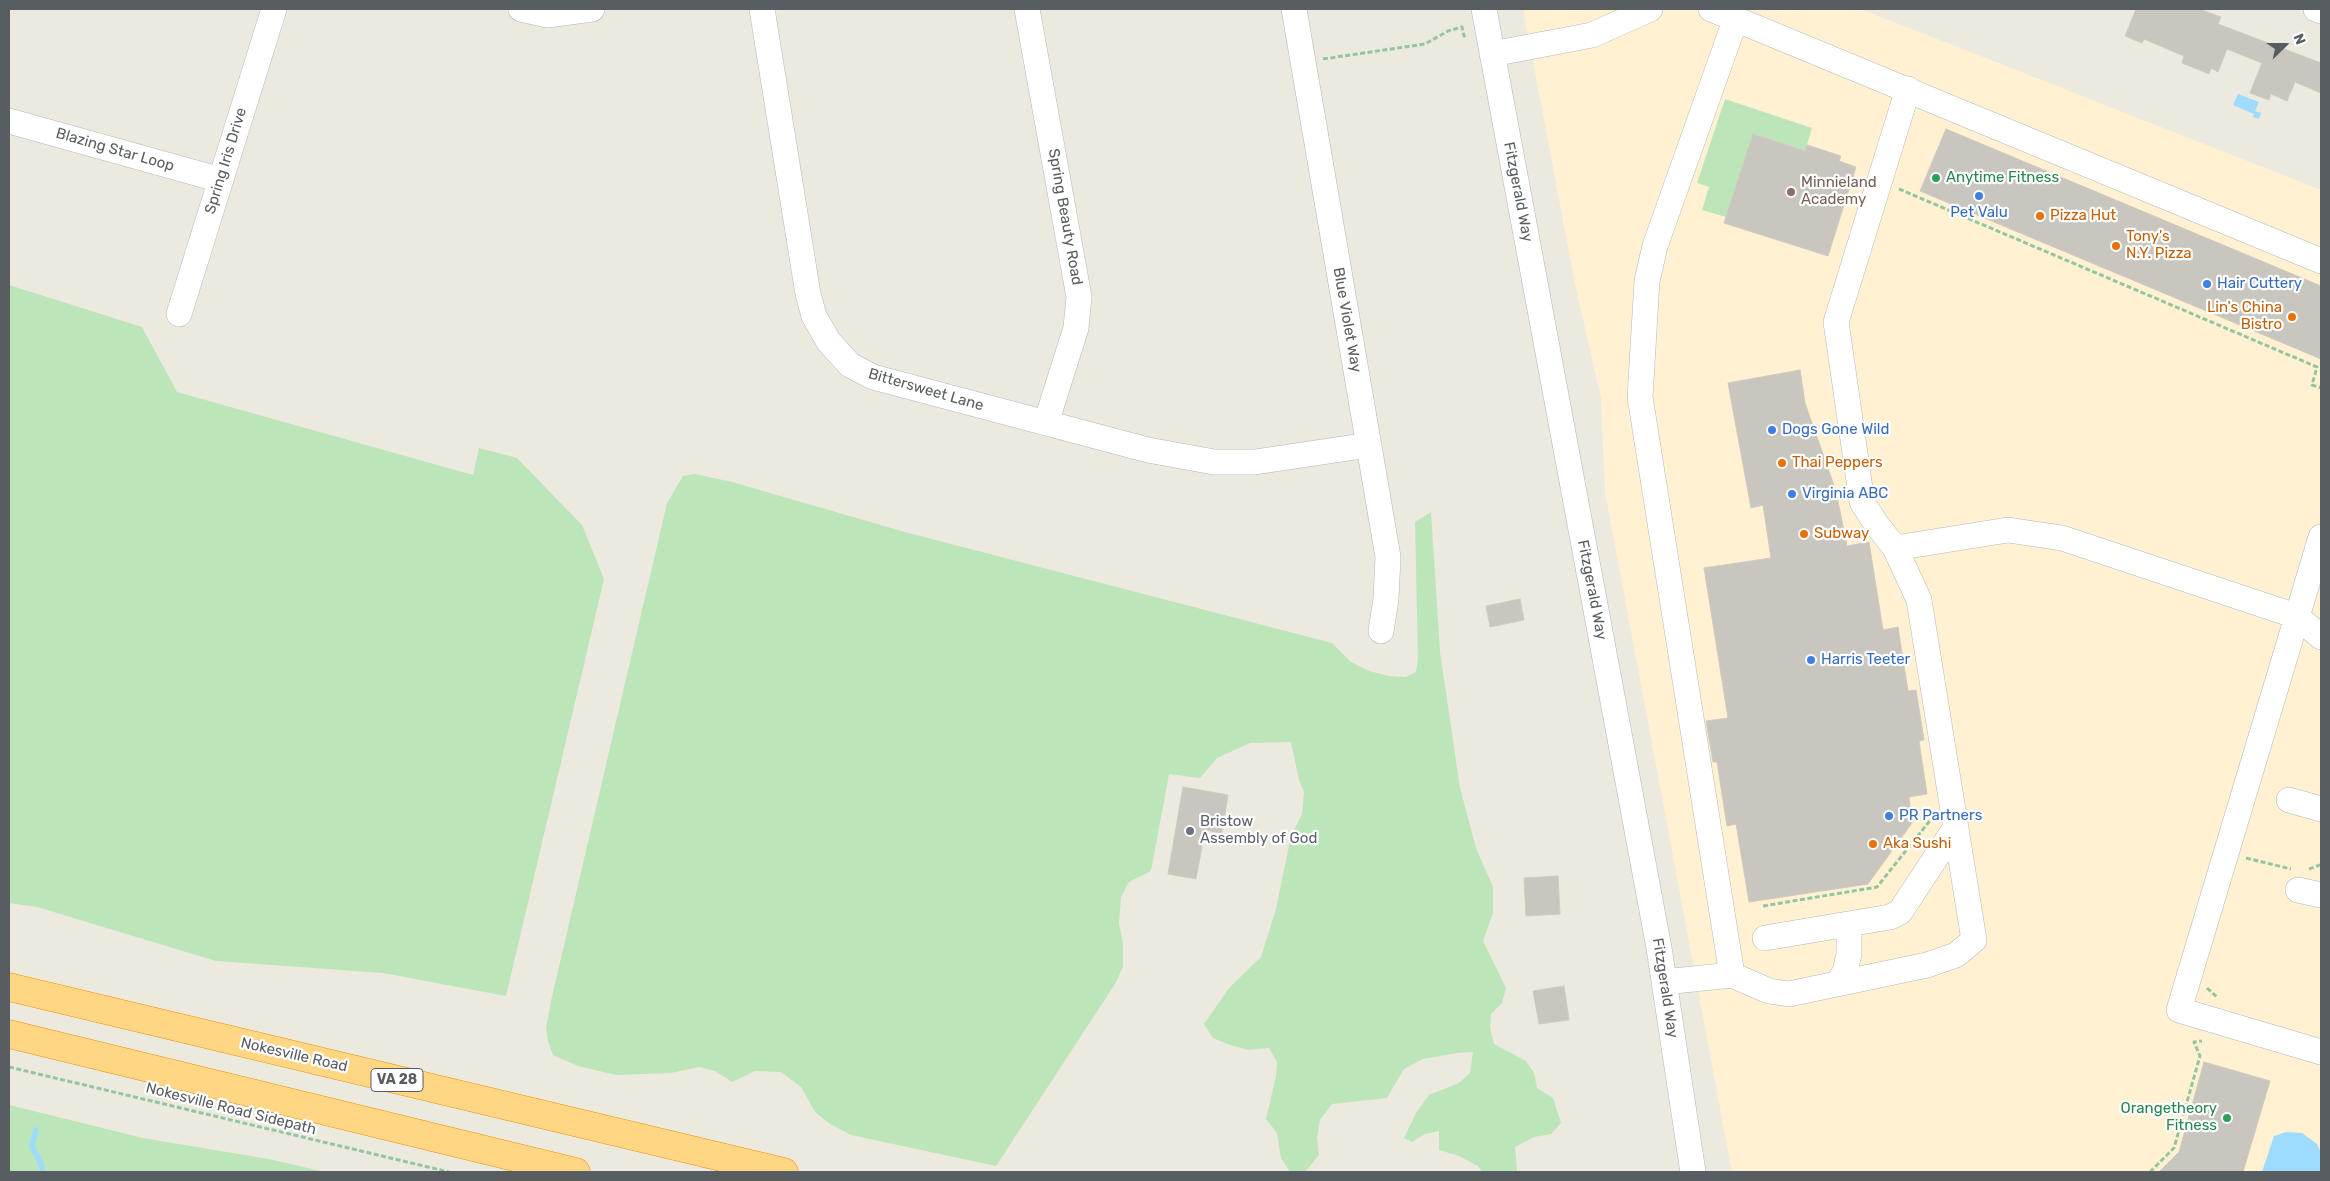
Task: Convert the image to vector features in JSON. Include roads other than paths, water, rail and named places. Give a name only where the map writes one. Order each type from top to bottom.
[{"type":"highway","name":"Nokesville Road","points":[[9,987],[784,1172]]},
{"type":"highway","points":[[9,1034],[576,1172]]},
{"type":"street","name":"Spring Iris Drive","points":[[179,314],[274,9]]},
{"type":"street","points":[[521,9],[547,14],[592,9]]},
{"type":"street","name":"Bittersweet Lane","points":[[762,9],[808,294],[814,316],[829,342],[850,365],[873,377],[1148,450],[1214,462],[1255,462],[1369,445]]},
{"type":"street","name":"Spring Beauty Road","points":[[1028,9],[1079,297],[1076,328],[1046,423]]},
{"type":"street","name":"Blue Violet Way","points":[[1294,9],[1388,557],[1386,599],[1381,631]]},
{"type":"street","points":[[1488,32],[1592,35],[1650,9]]},
{"type":"street","points":[[1711,9],[2321,261]]},
{"type":"street","points":[[2316,9],[2321,11]]},
{"type":"street","points":[[1732,975],[1640,397],[1647,280],[1655,246],[1736,18]]},
{"type":"street","name":"Fitzgerald Way","points":[[1488,32],[1664,982],[1693,1172]]},
{"type":"street","points":[[1664,982],[1732,975],[1769,991],[1789,994],[1927,965],[1956,956],[1974,940],[1919,600],[1895,548],[1862,502],[1836,322],[1908,89]]},
{"type":"street","name":"Blazing Star Loop","points":[[9,121],[221,180]]},
{"type":"street","points":[[1895,548],[2008,530],[2062,538],[2296,616],[2321,637]]},
{"type":"street","points":[[2321,537],[2179,1010],[2321,1052]]},
{"type":"street","points":[[2296,616],[2321,611]]},
{"type":"street","points":[[2289,800],[2321,809]]},
{"type":"street","points":[[1765,938],[1890,917],[1900,912],[1956,827]]},
{"type":"street","points":[[1837,984],[1844,972],[1849,954],[1849,924]]},
{"type":"water","points":[[2238,94],[2259,102],[2255,111],[2261,113],[2259,119],[2253,117],[2254,114],[2233,105]]},
{"type":"water","points":[[2286,1132],[2302,1133],[2317,1144],[2321,1153],[2321,1172],[2262,1172],[2274,1136]]},
{"type":"waterway","points":[[36,1130],[32,1146],[42,1166],[42,1172]]},
{"type":"place","name":"Anytime Fitness","points":[[1936,178]]},
{"type":"place","name":"Minnieland Academy","points":[[1791,192]]},
{"type":"place","name":"Pet Valu","points":[[1979,196]]},
{"type":"place","name":"Pizza Hut","points":[[2040,216]]},
{"type":"place","name":"Tony's N.Y. Pizza","points":[[2116,246]]},
{"type":"place","name":"Hair Cuttery","points":[[2207,284]]},
{"type":"place","name":"Lin's China Bistro","points":[[2292,317]]},
{"type":"place","name":"Dogs Gone Wild","points":[[1772,430]]},
{"type":"place","name":"Thai Peppers","points":[[1782,463]]},
{"type":"place","name":"Virginia ABC","points":[[1792,494]]},
{"type":"place","name":"Subway","points":[[1804,534]]},
{"type":"place","name":"Harris Teeter","points":[[1811,660]]},
{"type":"place","name":"PR Partners","points":[[1889,816]]},
{"type":"place","name":"Bristow Assembly of God","points":[[1190,831]]},
{"type":"place","name":"Aka Sushi","points":[[1873,844]]},
{"type":"place","name":"Orangetheory Fitness","points":[[2227,1118]]}]
